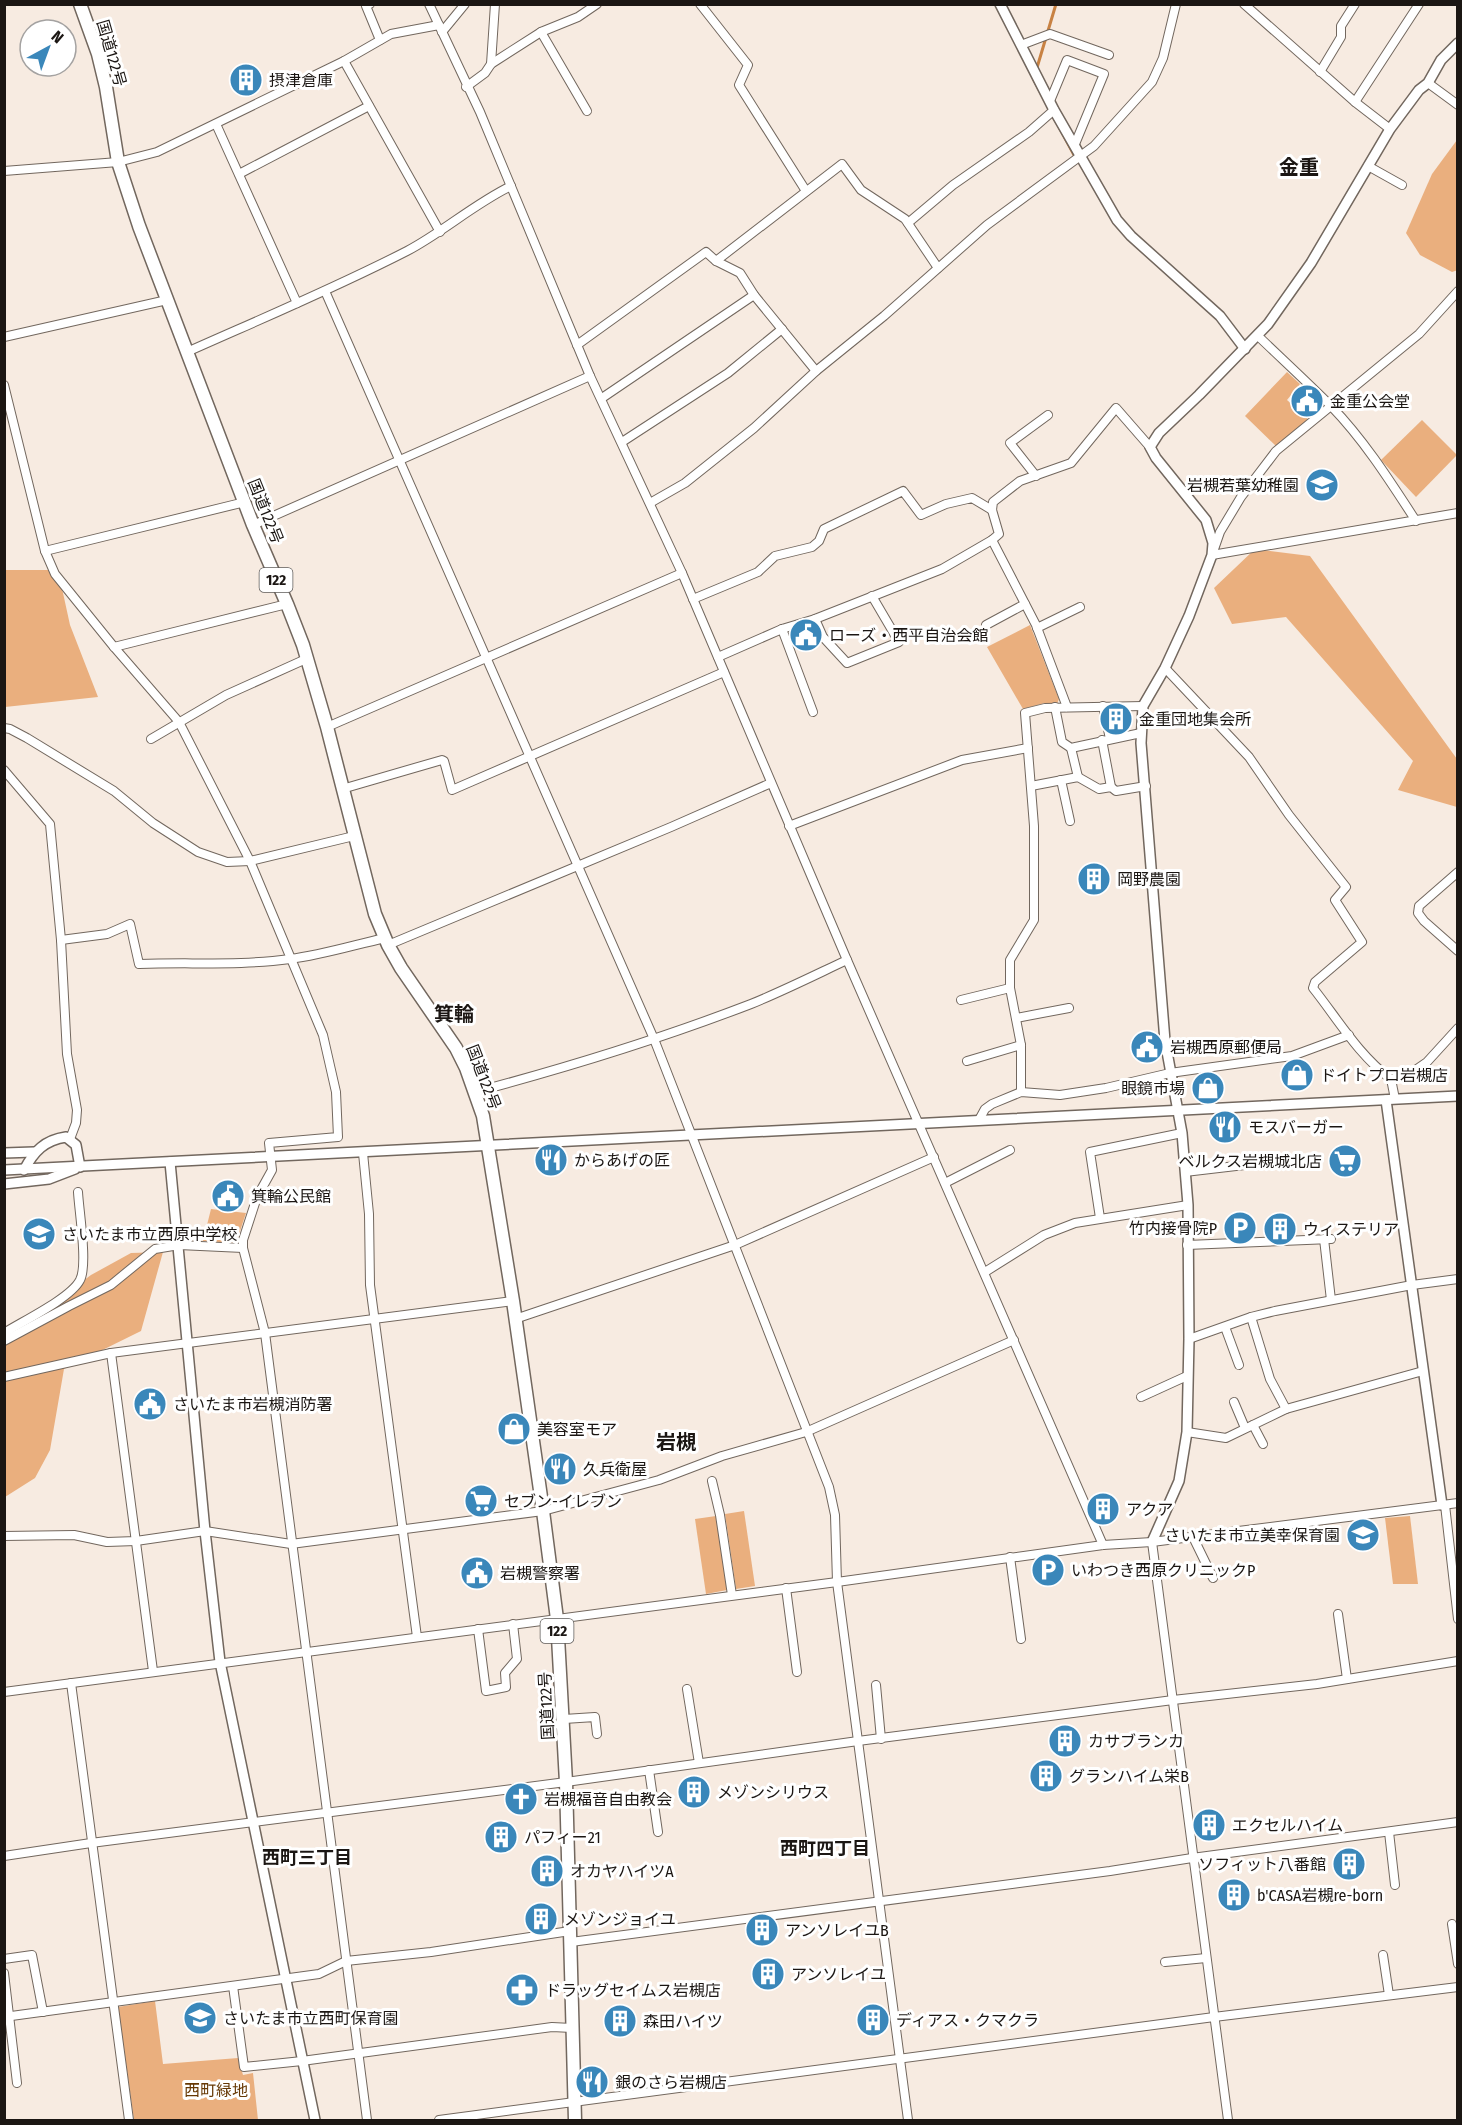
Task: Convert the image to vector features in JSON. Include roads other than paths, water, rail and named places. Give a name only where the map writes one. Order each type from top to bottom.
[{"type":"highway","name":"国道122号","points":[[80,4],[100,65],[118,162],[139,226],[254,525],[287,603],[306,659],[327,727],[375,914],[386,941],[415,989],[456,1048],[483,1116],[513,1301],[557,1619],[564,1719],[575,2121]]},
{"type":"street","points":[[370,4],[366,6],[380,40]]},
{"type":"street","points":[[429,4],[466,87],[480,112],[590,376],[682,573],[847,960],[1103,1545]]},
{"type":"street","points":[[4,171],[118,162],[158,152],[344,61],[390,34],[440,29],[465,4]]},
{"type":"street","points":[[491,64],[495,4]]},
{"type":"street","points":[[466,87],[485,73],[491,64],[541,32],[578,17],[597,4]]},
{"type":"street","points":[[700,4],[748,65],[739,85],[806,191]]},
{"type":"street","points":[[1000,4],[1052,106],[1117,219],[1131,236],[1221,315],[1245,349]]},
{"type":"street","points":[[650,503],[685,483],[754,428],[816,371],[884,316],[987,225],[1094,146],[1152,82],[1163,58],[1176,4]]},
{"type":"street","points":[[1244,4],[1355,102],[1390,129]]},
{"type":"street","points":[[1320,72],[1341,37],[1341,27],[1355,4]]},
{"type":"street","points":[[1355,102],[1419,4]]},
{"type":"street","points":[[541,32],[587,111]]},
{"type":"street","points":[[1021,45],[1050,34],[1109,55]]},
{"type":"street","points":[[1150,447],[1159,433],[1258,336],[1288,298],[1390,129],[1419,90],[1428,83],[1441,60],[1458,43]]},
{"type":"street","points":[[908,223],[953,185],[1029,132],[1052,106],[1067,60],[1104,74],[1075,144]]},
{"type":"street","points":[[344,61],[440,232]]},
{"type":"street","points":[[1428,83],[1454,102],[1458,92]]},
{"type":"street","points":[[239,174],[369,106]]},
{"type":"street","points":[[216,124],[297,303]]},
{"type":"street","points":[[716,261],[842,164],[861,190],[905,219],[938,268]]},
{"type":"street","points":[[1368,166],[1402,185]]},
{"type":"street","points":[[187,352],[325,291],[440,232],[493,195],[511,186]]},
{"type":"street","points":[[577,345],[706,252],[716,261],[740,273],[754,295],[816,371]]},
{"type":"street","points":[[325,291],[654,1039],[829,1487],[835,1515],[837,1582],[908,2121]]},
{"type":"street","points":[[1228,2121],[1152,1542],[1179,1481],[1187,1432],[1188,1205],[1182,1133],[1165,1041],[1141,733],[1143,706],[1165,668],[1189,616],[1220,532],[1241,497],[1276,452],[1419,334],[1458,291]]},
{"type":"street","points":[[602,398],[754,295]]},
{"type":"street","points":[[4,337],[167,300]]},
{"type":"street","points":[[622,442],[728,373],[782,329]]},
{"type":"street","points":[[1258,336],[1331,406],[1391,482],[1416,521]]},
{"type":"street","points":[[254,525],[590,376]]},
{"type":"street","points":[[4,385],[45,552],[56,574],[114,647],[179,722],[250,861],[323,1035],[336,1092],[338,1137],[269,1143],[272,1170],[257,1197],[243,1240],[243,1248],[265,1333],[357,2053],[368,2121]]},
{"type":"street","points":[[718,657],[782,629],[815,619],[942,569],[992,540],[999,534],[992,510],[993,502],[1020,481],[1071,463],[1116,408],[1150,447],[1156,458],[1206,520],[1213,543],[1212,555]]},
{"type":"street","points":[[1036,476],[1010,443],[1048,415]]},
{"type":"street","points":[[693,599],[758,572],[774,556],[812,547],[819,541],[824,529],[903,491],[921,515],[946,504],[972,498],[992,510]]},
{"type":"street","points":[[45,552],[245,502]]},
{"type":"street","points":[[1212,555],[1458,513]]},
{"type":"street","points":[[992,540],[1037,628],[1067,707]]},
{"type":"street","points":[[327,727],[682,573]]},
{"type":"street","points":[[815,619],[823,638],[847,663],[899,642],[872,596]]},
{"type":"street","points":[[114,647],[287,603]]},
{"type":"street","points":[[986,625],[1025,604]]},
{"type":"street","points":[[1037,628],[1080,607]]},
{"type":"street","points":[[782,629],[813,712]]},
{"type":"street","points":[[151,739],[226,695],[306,659]]},
{"type":"street","points":[[1165,668],[1249,757],[1289,815],[1346,887],[1335,900],[1362,942],[1316,982],[1313,988],[1349,1035],[1391,1079]]},
{"type":"street","points":[[342,789],[442,760],[452,790],[724,672]]},
{"type":"street","points":[[1103,706],[1111,787],[1116,791],[1146,786]]},
{"type":"street","points":[[1021,1092],[1021,1045],[1010,988],[1010,960],[1034,920],[1034,826],[1025,713],[1055,707],[1143,706]]},
{"type":"street","points":[[1055,707],[1062,742],[1071,748],[1078,777]]},
{"type":"street","points":[[4,728],[27,738],[114,791],[153,823],[198,852],[227,862],[250,861],[354,836]]},
{"type":"street","points":[[1071,748],[1141,733]]},
{"type":"street","points":[[789,826],[962,760],[1028,748]]},
{"type":"street","points":[[4,770],[50,824],[61,940],[67,1054],[77,1110],[74,1131],[70,1139]]},
{"type":"street","points":[[1031,786],[1078,777],[1099,789],[1111,787]]},
{"type":"street","points":[[1061,780],[1070,821]]},
{"type":"street","points":[[61,940],[107,934],[130,924],[139,964],[213,965],[291,959],[386,941],[578,866],[771,783]]},
{"type":"street","points":[[1458,872],[1419,906],[1418,913],[1458,951]]},
{"type":"street","points":[[475,1092],[564,1068],[654,1039],[752,1003],[847,960]]},
{"type":"street","points":[[961,1000],[1010,988]]},
{"type":"street","points":[[1016,1018],[1069,1008]]},
{"type":"street","points":[[1391,1079],[1411,1073],[1427,1062],[1458,1028]]},
{"type":"street","points":[[979,1120],[985,1109],[992,1104],[1021,1092],[1060,1095],[1106,1088],[1170,1073],[1293,1056],[1349,1035]]},
{"type":"street","points":[[968,1060],[1021,1045]]},
{"type":"street","points":[[1391,1079],[1391,1099],[1412,1285],[1458,1619]]},
{"type":"street","points":[[4,1170],[1458,1096]]},
{"type":"street","points":[[1100,1218],[1090,1152],[1182,1133]]},
{"type":"street","points":[[24,1170],[34,1152],[49,1141],[59,1138],[70,1139],[76,1145],[80,1167]]},
{"type":"street","points":[[945,1183],[1010,1150]]},
{"type":"street","points":[[4,1153],[34,1152]]},
{"type":"street","points":[[363,1153],[369,1214],[370,1285],[417,1637]]},
{"type":"street","points":[[515,1319],[735,1245],[934,1157]]},
{"type":"street","points":[[170,1162],[205,1532],[220,1662],[315,2121]]},
{"type":"street","points":[[1185,1172],[1270,1162]]},
{"type":"street","points":[[4,1184],[50,1179],[80,1167]]},
{"type":"street","points":[[4,1333],[70,1293],[80,1281],[83,1267],[78,1192]]},
{"type":"street","points":[[985,1272],[1044,1235],[1075,1223],[1188,1205]]},
{"type":"street","points":[[1187,1245],[1328,1239],[1331,1300]]},
{"type":"street","points":[[4,1341],[111,1285],[155,1250],[179,1245],[243,1248]]},
{"type":"street","points":[[1189,1339],[1251,1317],[1412,1285],[1458,1279]]},
{"type":"street","points":[[4,1377],[111,1353],[375,1317],[513,1301]]},
{"type":"street","points":[[1251,1317],[1270,1379],[1286,1409]]},
{"type":"street","points":[[1225,1326],[1239,1365]]},
{"type":"street","points":[[4,1536],[74,1535],[107,1542],[136,1541],[205,1532],[291,1544],[543,1511],[659,1480],[722,1456],[806,1432],[1014,1340]]},
{"type":"street","points":[[111,1353],[153,1671]]},
{"type":"street","points":[[1187,1432],[1226,1438],[1286,1409],[1423,1371]]},
{"type":"street","points":[[1141,1397],[1187,1376]]},
{"type":"street","points":[[1234,1402],[1263,1444]]},
{"type":"street","points":[[712,1481],[720,1515],[732,1595]]},
{"type":"street","points":[[4,1692],[1010,1557],[1103,1545],[1152,1542],[1458,1503]]},
{"type":"street","points":[[1192,1537],[1213,1578]]},
{"type":"street","points":[[1010,1557],[1021,1639]]},
{"type":"street","points":[[786,1588],[797,1672]]},
{"type":"street","points":[[1338,1614],[1347,1679]]},
{"type":"street","points":[[478,1629],[486,1691],[506,1687],[505,1673],[517,1659],[513,1624]]},
{"type":"street","points":[[4,1856],[858,1741],[1347,1679],[1458,1661]]},
{"type":"street","points":[[71,1683],[129,2121]]},
{"type":"street","points":[[876,1685],[881,1739]]},
{"type":"street","points":[[687,1689],[699,1763]]},
{"type":"street","points":[[564,1719],[595,1717],[597,1734]]},
{"type":"street","points":[[649,1770],[658,1832]]},
{"type":"street","points":[[7,2016],[319,1974],[346,1961],[879,1900],[1110,1871],[1192,1857],[1458,1822]]},
{"type":"street","points":[[1389,1832],[1395,1885]]},
{"type":"street","points":[[1452,1924],[1458,1964]]},
{"type":"street","points":[[4,1959],[32,1955],[43,2012]]},
{"type":"street","points":[[1383,1955],[1389,1995]]},
{"type":"street","points":[[1165,1962],[1206,1958]]},
{"type":"street","points":[[4,1973],[7,2016],[17,2083]]},
{"type":"street","points":[[233,1986],[244,2067],[552,2027],[572,2028]]},
{"type":"street","points":[[439,2121],[1214,2017],[1458,1987]]},
{"type":"waterway","points":[[1036,71],[1056,4]]},
{"type":"waterway","points":[[1034,77],[1074,155]]},
{"type":"place","name":"摂津倉庫","points":[[246,80]]},
{"type":"place","name":"金重公会堂","points":[[1307,401]]},
{"type":"place","name":"岩槻若葉幼稚園","points":[[1322,485]]},
{"type":"place","name":"ローズ・西平自治会館","points":[[806,635]]},
{"type":"place","name":"金重団地集会所","points":[[1116,719]]},
{"type":"place","name":"岡野農園","points":[[1094,879]]},
{"type":"place","name":"岩槻西原郵便局","points":[[1147,1047]]},
{"type":"place","name":"ドイトプロ岩槻店","points":[[1297,1075]]},
{"type":"place","name":"眼鏡市場","points":[[1208,1088]]},
{"type":"place","name":"モスバーガー","points":[[1225,1127]]},
{"type":"place","name":"からあげの匠","points":[[551,1160]]},
{"type":"place","name":"ベルクス岩槻城北店","points":[[1345,1161]]},
{"type":"place","name":"箕輪公民館","points":[[228,1196]]},
{"type":"place","name":"竹内接骨院P","points":[[1240,1228]]},
{"type":"place","name":"ウィステリア","points":[[1280,1229]]},
{"type":"place","name":"さいたま市立西原中学校","points":[[39,1234]]},
{"type":"place","name":"さいたま市岩槻消防署","points":[[150,1404]]},
{"type":"place","name":"美容室モア","points":[[514,1429]]},
{"type":"place","name":"久兵衛屋","points":[[560,1469]]},
{"type":"place","name":"セブン-イレブン","points":[[481,1501]]},
{"type":"place","name":"アクア","points":[[1103,1509]]},
{"type":"place","name":"さいたま市立美幸保育園","points":[[1363,1535]]},
{"type":"place","name":"いわつき西原クリニックP","points":[[1048,1570]]},
{"type":"place","name":"岩槻警察署","points":[[477,1573]]},
{"type":"place","name":"カサブランカ","points":[[1065,1741]]},
{"type":"place","name":"グランハイム栄B","points":[[1046,1776]]},
{"type":"place","name":"メゾンシリウス","points":[[694,1792]]},
{"type":"place","name":"岩槻福音自由教会","points":[[521,1799]]},
{"type":"place","name":"エクセルハイム","points":[[1209,1825]]},
{"type":"place","name":"パフィー21","points":[[501,1837]]},
{"type":"place","name":"ソフィット八番館","points":[[1349,1864]]},
{"type":"place","name":"オカヤハイツA","points":[[547,1871]]},
{"type":"place","name":"b'CASA岩槻re-born","points":[[1234,1895]]},
{"type":"place","name":"メゾンジョイユ","points":[[541,1919]]},
{"type":"place","name":"アンソレイユB","points":[[762,1930]]},
{"type":"place","name":"アンソレイユ","points":[[768,1974]]},
{"type":"place","name":"ドラッグセイムス岩槻店","points":[[522,1990]]},
{"type":"place","name":"さいたま市立西町保育園","points":[[200,2018]]},
{"type":"place","name":"ディアス・クマクラ","points":[[873,2020]]},
{"type":"place","name":"森田ハイツ","points":[[620,2021]]},
{"type":"place","name":"銀のさら岩槻店","points":[[592,2082]]},
{"type":"district","name":"金重","points":[[1299,167]]},
{"type":"district","name":"箕輪","points":[[454,1014]]},
{"type":"district","name":"岩槻","points":[[676,1442]]},
{"type":"district","name":"西町四丁目","points":[[825,1849]]},
{"type":"district","name":"西町三丁目","points":[[307,1858]]},
{"type":"park label","name":"西町緑地","points":[[216,2090]]}]
